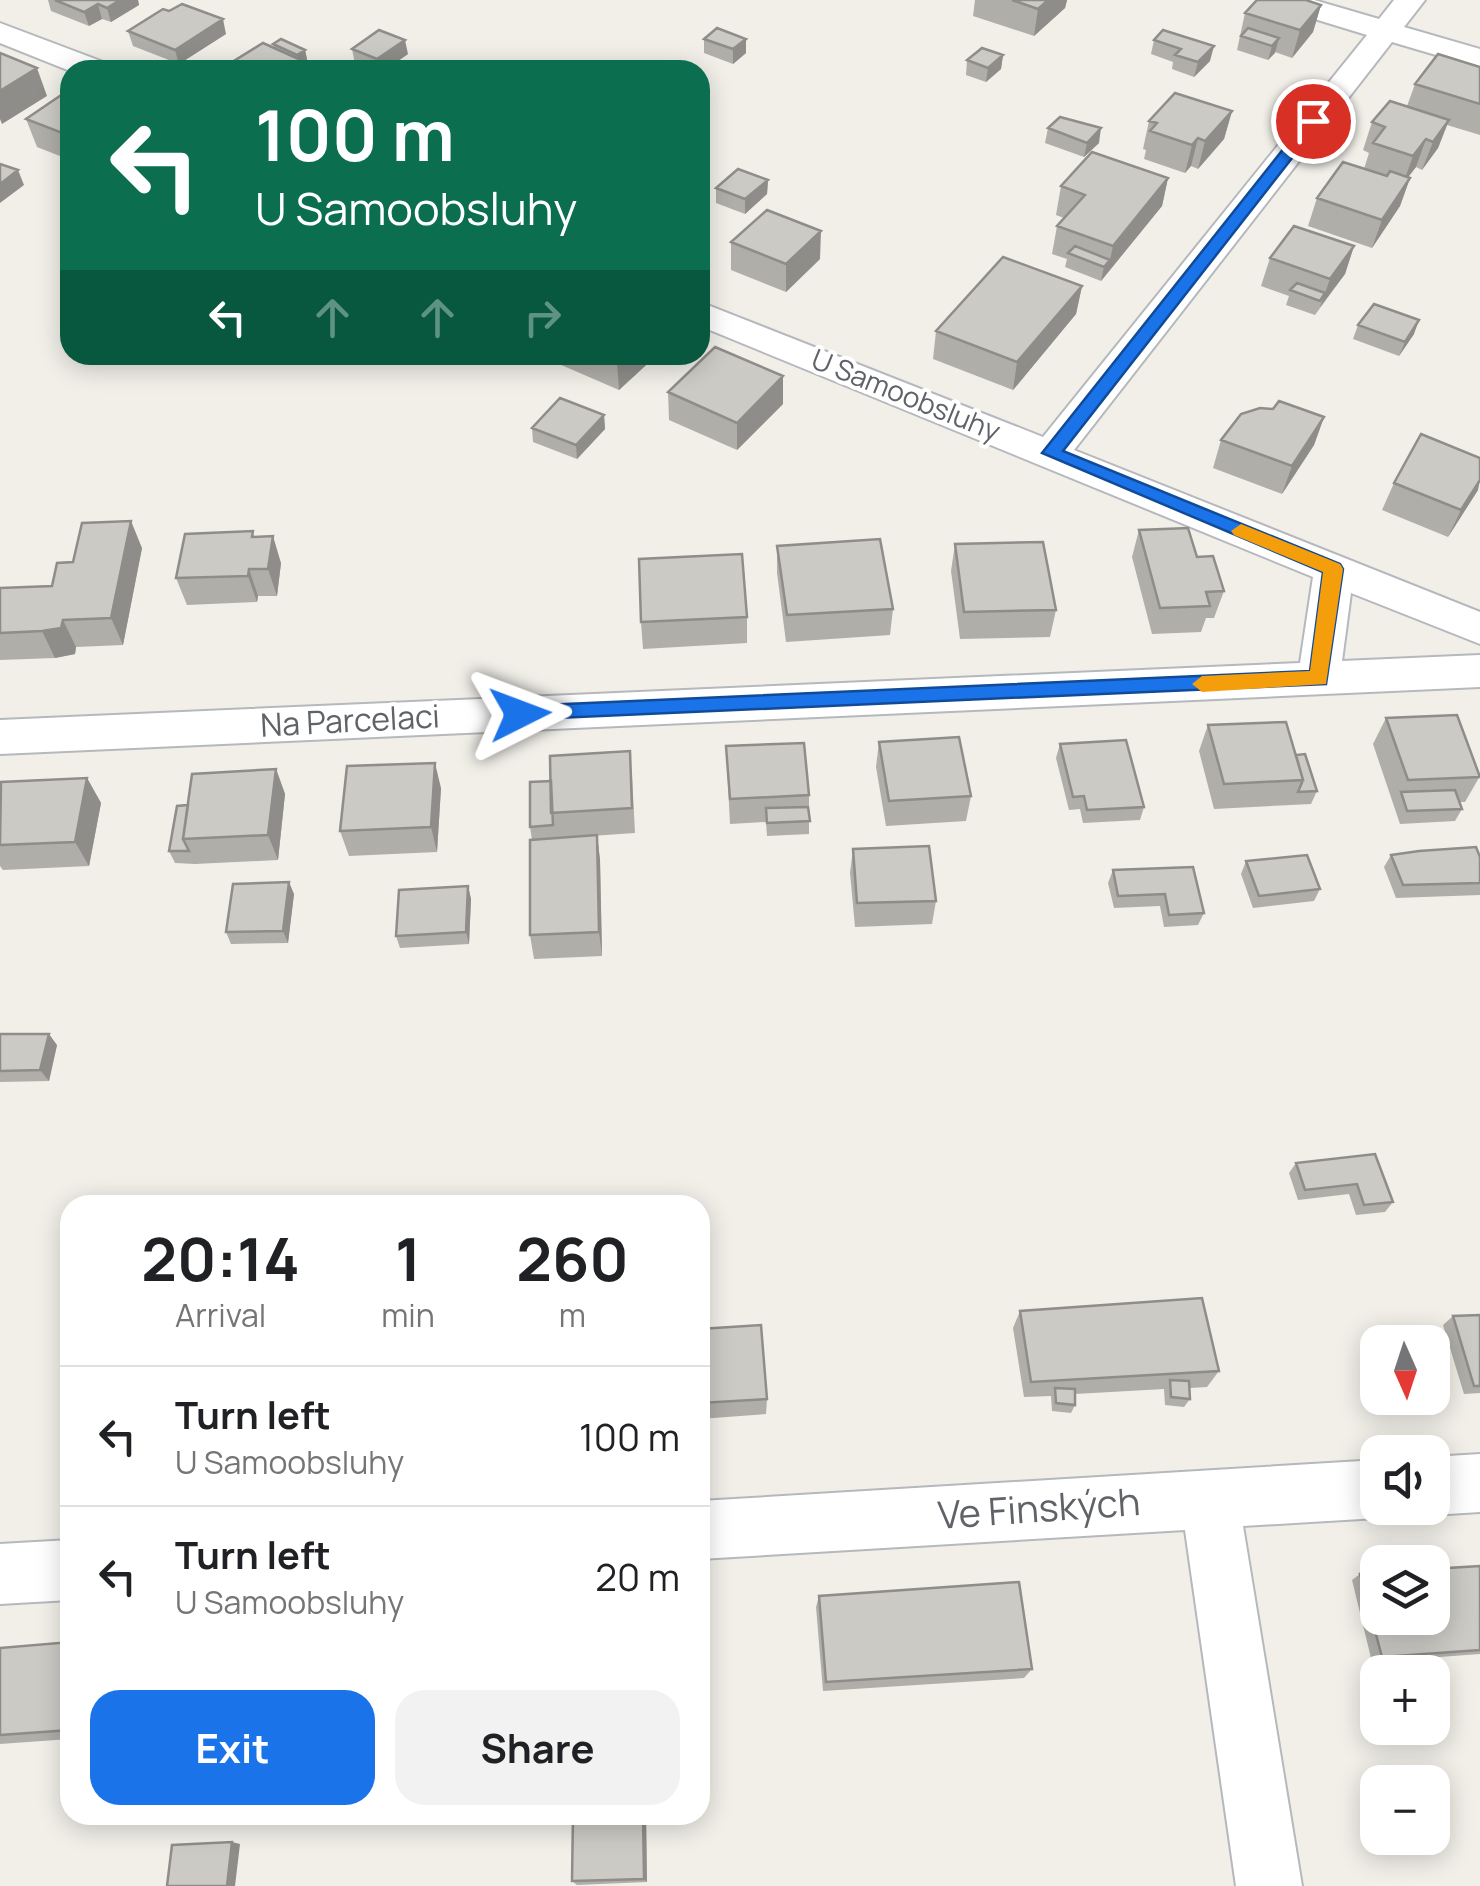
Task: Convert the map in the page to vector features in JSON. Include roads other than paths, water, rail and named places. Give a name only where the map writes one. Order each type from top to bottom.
[{"type":"street","points":[[1282,0],[1480,59]]},
{"type":"street","points":[[1051,453],[1410,0]]},
{"type":"street","points":[[0,32],[69,60]]},
{"type":"street","name":"U Samoobsluhy","points":[[710,316],[1480,629]]},
{"type":"street","points":[[1319,678],[1334,569]]},
{"type":"street","name":"Na Parcelaci","points":[[0,737],[1480,671]]},
{"type":"street","points":[[1450,1485],[1480,1483]]},
{"type":"street","name":"Ve Finských","points":[[710,1529],[1360,1490]]},
{"type":"street","points":[[1209,1498],[1269,1886]]},
{"type":"street","points":[[0,1574],[60,1571]]}]
